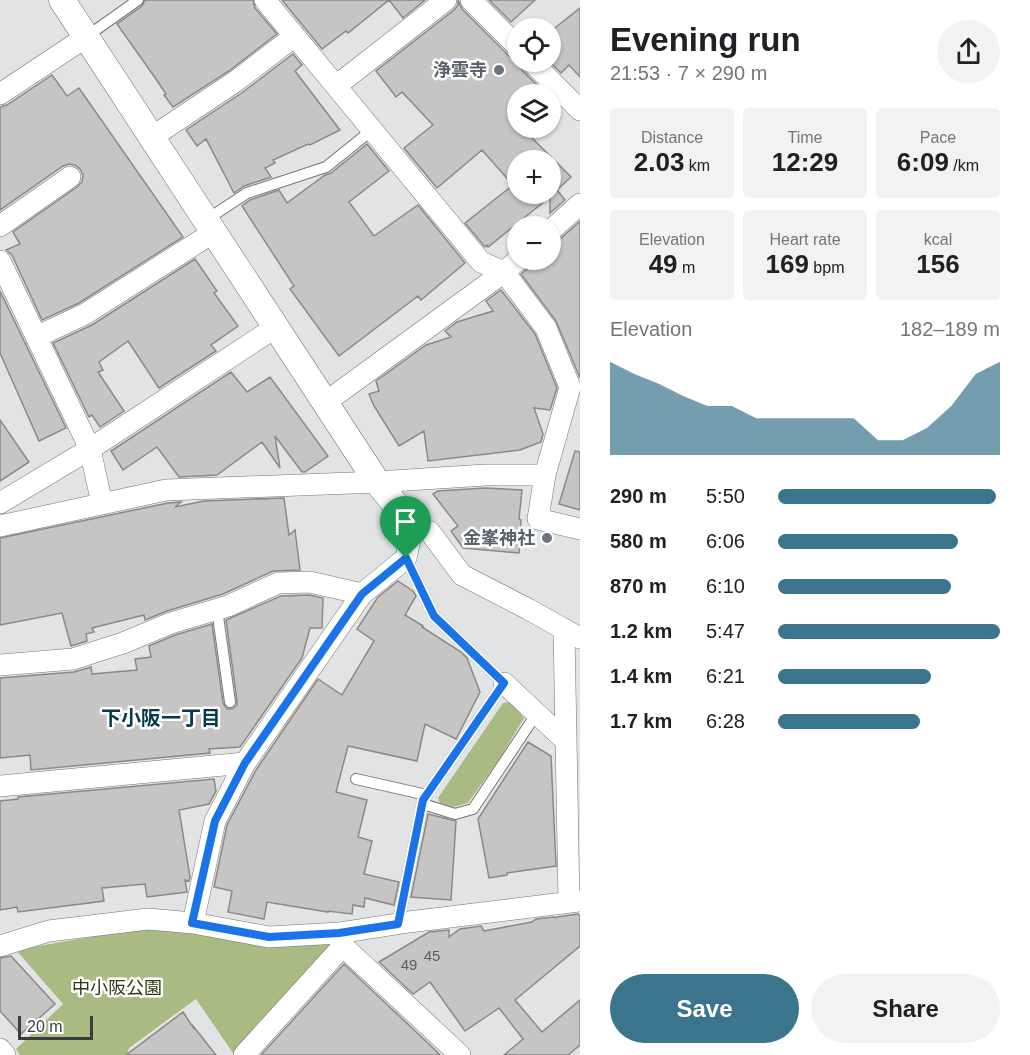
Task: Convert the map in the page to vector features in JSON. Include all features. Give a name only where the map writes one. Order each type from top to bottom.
[{"type":"street","points":[[0,946],[49,931],[148,919],[192,923],[269,937],[341,940],[398,924],[575,901],[566,741],[572,633],[462,575],[430,532],[413,526],[377,482],[62,0]]},
{"type":"street","points":[[265,0],[481,262],[507,265]]},
{"type":"street","points":[[336,86],[446,0]]},
{"type":"street","points":[[471,0],[507,36]]},
{"type":"street","points":[[152,137],[236,81],[295,36]]},
{"type":"street","points":[[0,94],[86,37]]},
{"type":"street","points":[[542,72],[580,110]]},
{"type":"street","points":[[0,226],[70,177]]},
{"type":"street","points":[[561,221],[580,204]]},
{"type":"street","points":[[36,337],[85,314],[210,226]]},
{"type":"street","points":[[0,261],[90,449],[102,504]]},
{"type":"street","points":[[326,402],[507,269]]},
{"type":"street","points":[[513,270],[546,328],[575,388],[545,475],[538,519],[580,530]]},
{"type":"street","points":[[0,503],[90,449],[276,327]]},
{"type":"street","points":[[0,526],[166,489],[377,482],[485,475],[545,475]]},
{"type":"street","points":[[192,923],[215,821],[245,763],[362,594],[406,558],[413,526]]},
{"type":"street","points":[[0,665],[73,659],[123,643],[171,623],[228,606],[278,583],[310,582],[362,594]]},
{"type":"street","points":[[504,683],[566,741]]},
{"type":"street","points":[[0,786],[245,763]]},
{"type":"street","points":[[244,1055],[341,940]]},
{"type":"street","points":[[341,940],[460,1055]]},
{"type":"street","points":[[0,1049],[5,1055]]},
{"type":"lane","points":[[86,37],[138,0]]},
{"type":"lane","points":[[210,226],[247,193],[326,167],[372,130]]},
{"type":"lane","points":[[398,924],[425,800],[504,683],[434,616],[406,558]]},
{"type":"lane","points":[[217,609],[230,702]]},
{"type":"lane","points":[[356,779],[425,800],[454,814],[473,809],[537,713]]},
{"type":"green space","points":[[510,702],[524,718],[500,758],[468,803],[453,807],[440,803],[438,798],[503,703]]},
{"type":"green space","name":"中小阪公園","points":[[153,926],[332,943],[233,1053],[196,999],[129,1048],[127,1055],[20,1055],[16,1049],[63,1004],[16,950]]},
{"type":"building","points":[[145,0],[253,0],[255,8],[277,34],[229,71],[173,107],[117,24],[142,6]]},
{"type":"building","points":[[282,0],[389,0],[348,33],[346,31],[322,49]]},
{"type":"building","points":[[389,0],[425,0],[403,18]]},
{"type":"building","points":[[458,0],[462,9],[507,54],[507,72],[524,72],[536,84],[507,84],[507,138],[532,138],[544,150],[507,150],[507,178],[482,150],[437,188],[404,148],[433,125],[402,92],[396,97],[376,71],[458,5]]},
{"type":"building","points":[[489,0],[535,0],[515,18],[507,18]]},
{"type":"building","points":[[580,8],[580,77],[569,65],[560,72],[561,23]]},
{"type":"building","points":[[293,54],[302,65],[295,71],[340,130],[273,160],[275,163],[265,168],[271,177],[244,186],[234,193],[206,139],[197,146],[186,130],[243,92]]},
{"type":"building","points":[[52,75],[67,96],[79,88],[183,237],[79,303],[42,320],[12,255],[6,250],[20,244],[13,232],[77,187],[82,182],[83,175],[75,165],[63,166],[0,210],[0,107],[7,105]]},
{"type":"building","points":[[367,144],[389,171],[349,202],[374,236],[418,205],[465,263],[421,300],[418,296],[339,356],[290,289],[294,286],[242,206],[250,200],[279,190],[287,203],[331,173]]},
{"type":"building","points":[[561,167],[571,177],[561,186]]},
{"type":"building","points":[[507,190],[507,204],[541,204],[526,216],[507,216],[507,232],[488,247],[487,245],[485,247],[465,223]]},
{"type":"building","points":[[550,204],[560,204],[550,213]]},
{"type":"building","points":[[580,221],[580,378],[556,321],[521,274],[526,270],[561,270],[561,238]]},
{"type":"building","points":[[195,259],[217,291],[214,293],[238,326],[211,345],[216,351],[159,388],[128,341],[99,362],[103,370],[98,372],[124,411],[100,427],[92,415],[89,417],[53,343],[92,325]]},
{"type":"building","points":[[501,290],[535,334],[557,388],[550,410],[534,408],[543,434],[541,442],[520,450],[428,461],[424,431],[399,446],[369,394],[379,391],[376,381],[426,345],[451,337],[445,331],[457,322],[493,311],[486,301]]},
{"type":"building","points":[[0,291],[66,428],[39,441],[0,353]]},
{"type":"building","points":[[231,372],[247,392],[270,377],[328,456],[302,472],[275,436],[280,468],[262,442],[217,475],[179,477],[157,447],[123,470],[111,451]]},
{"type":"building","points":[[0,420],[29,462],[0,481]]},
{"type":"building","points":[[575,451],[580,452],[580,510],[559,504]]},
{"type":"building","points":[[485,488],[522,490],[519,553],[463,548],[451,531],[458,526],[433,494],[438,491]]},
{"type":"building","points":[[284,498],[289,535],[295,530],[300,570],[273,571],[223,594],[145,620],[144,615],[92,628],[94,632],[86,634],[87,641],[71,646],[62,613],[0,625],[0,538],[168,503],[181,502],[175,507],[204,501]]},
{"type":"building","points":[[398,581],[413,591],[416,596],[405,615],[467,658],[480,692],[456,739],[425,724],[417,761],[348,746],[336,792],[367,800],[358,837],[372,841],[364,874],[399,882],[394,905],[365,898],[364,907],[353,905],[352,914],[267,902],[264,919],[228,912],[232,891],[214,887],[227,825],[256,770],[318,679],[342,695],[374,641],[357,629],[378,597]]},
{"type":"building","points":[[309,595],[323,598],[322,628],[310,628],[302,658],[240,747],[209,749],[210,753],[31,770],[30,755],[0,758],[0,678],[74,672],[91,667],[92,674],[137,670],[135,659],[151,657],[149,646],[175,635],[212,624],[223,703],[227,709],[232,709],[237,705],[237,701],[226,620],[281,596]]},
{"type":"building","points":[[528,742],[551,756],[556,866],[489,878],[478,819]]},
{"type":"building","points":[[214,779],[216,791],[209,804],[179,810],[190,877],[189,881],[185,880],[187,892],[147,897],[145,884],[102,888],[104,901],[18,912],[17,907],[0,910],[0,801],[18,799],[18,797]]},
{"type":"building","points":[[428,814],[456,821],[451,900],[411,897]]},
{"type":"building","points":[[578,914],[580,916],[580,946],[515,1000],[542,1032],[580,1000],[580,1045],[568,1055],[504,1055],[523,1039],[499,1008],[465,1031],[430,982],[413,994],[379,962],[429,932],[449,930],[449,937],[460,929],[481,926],[484,931],[532,922],[536,919]]},
{"type":"building","points":[[11,956],[55,1004],[21,1034],[0,1011],[0,958]]},
{"type":"building","points":[[344,964],[430,1045],[440,1055],[261,1055]]},
{"type":"building","points":[[183,1012],[216,1055],[126,1055]]},
{"type":"place","name":"浄雲寺","points":[[499,70]]},
{"type":"place","name":"金峯神社","points":[[547,538]]},
{"type":"district","name":"下小阪一丁目","points":[[161,718]]},
{"type":"route","points":[[406,558],[434,616],[504,683],[423,800],[398,924],[339,933],[269,937],[192,923],[215,821],[245,763],[362,594],[406,558]]}]
